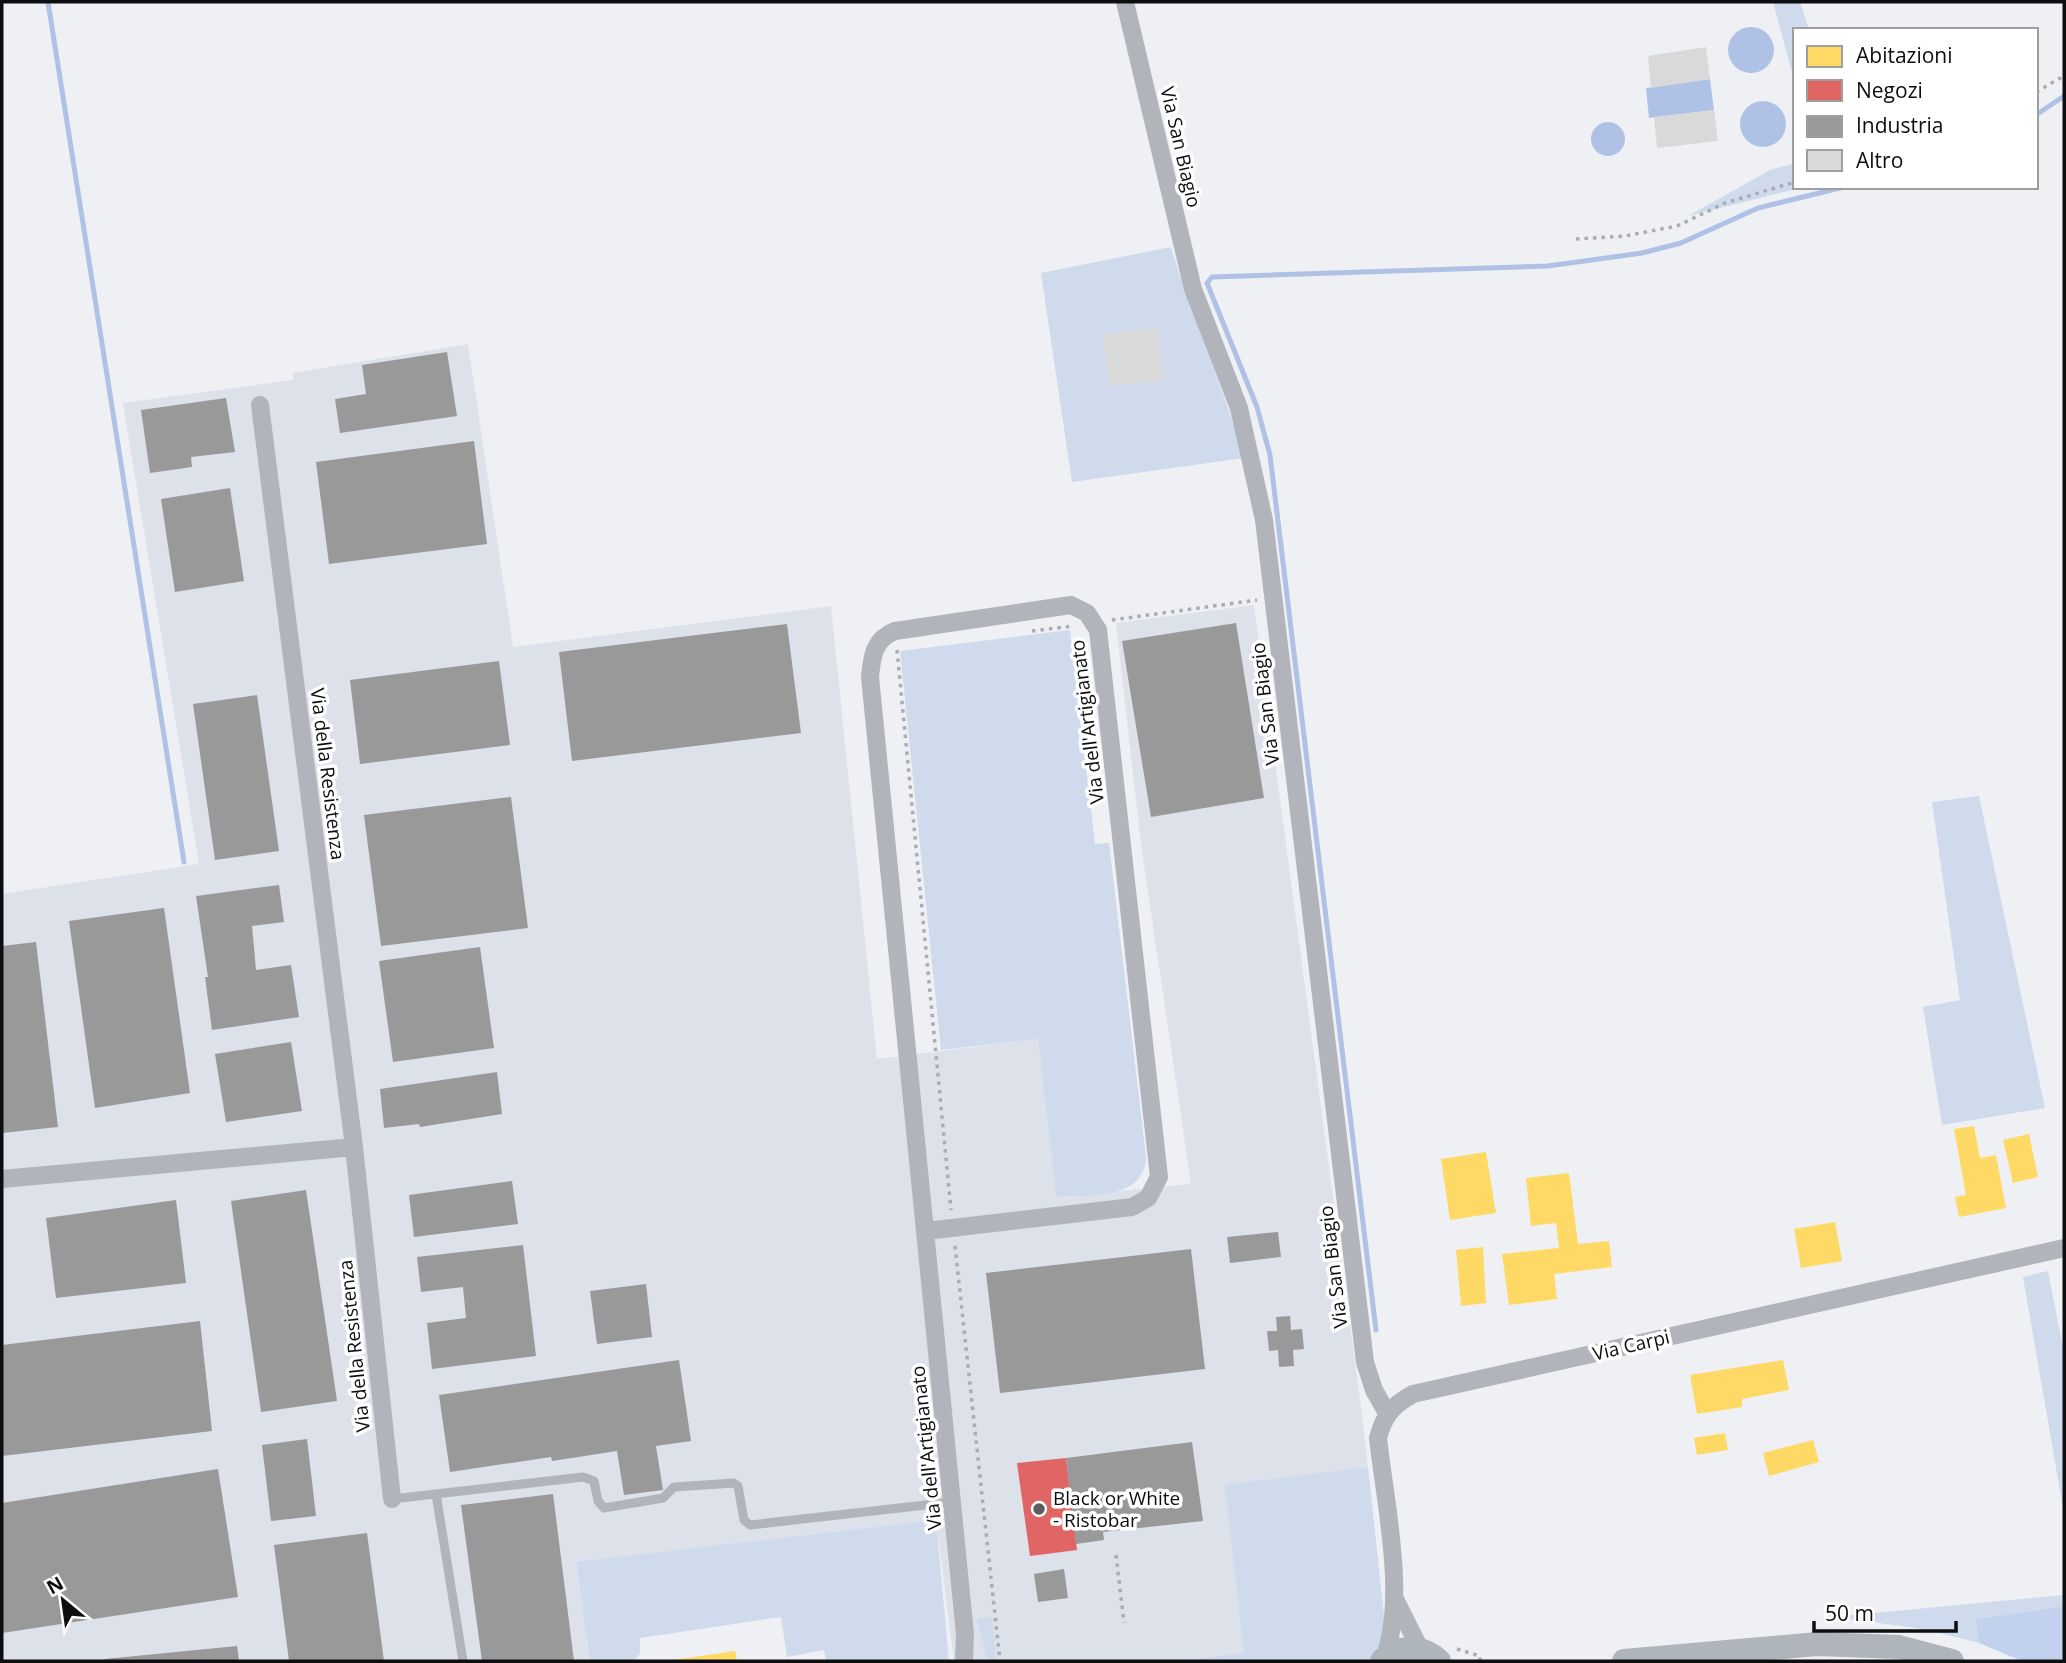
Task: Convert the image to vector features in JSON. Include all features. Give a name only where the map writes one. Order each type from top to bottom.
[{"type":"street","name":"Via San Biagio","points":[[1125,2],[1193,289],[1239,408],[1252,455],[1264,520],[1366,1362],[1374,1391],[1387,1413]]},
{"type":"street","name":"Via della Resistenza","points":[[261,405],[354,1147],[392,1499]]},
{"type":"street","name":"Via dell'Artigianato","points":[[926,1231],[1132,1207],[1148,1198],[1159,1177],[1098,629],[1087,613],[1071,605],[895,631],[885,635],[874,651],[870,677],[953,1502],[965,1634],[964,1661]]},
{"type":"street","points":[[2,1179],[354,1147]]},
{"type":"street","name":"Via Carpi","points":[[1387,1413],[1413,1394],[2064,1248]]},
{"type":"street","points":[[1383,1660],[1390,1642],[1395,1599],[1378,1438],[1387,1413]]},
{"type":"street","points":[[1395,1599],[1438,1655]]},
{"type":"street","points":[[965,1634],[977,1661]]},
{"type":"street","points":[[1624,1661],[1817,1644],[1899,1647],[1952,1661]]},
{"type":"street","points":[[1383,1660],[1395,1651],[1438,1655]]},
{"type":"lane","points":[[392,1499],[583,1477],[594,1481],[598,1500],[604,1508],[663,1498],[674,1487],[734,1483],[738,1486],[744,1520],[750,1525],[953,1502]]},
{"type":"lane","points":[[436,1494],[463,1661]]},
{"type":"path","points":[[2038,91],[2064,76]]},
{"type":"path","points":[[1576,239],[1625,236],[1678,226],[1725,203],[1793,183]]},
{"type":"path","points":[[1029,631],[1273,598]]},
{"type":"path","points":[[898,648],[953,1228],[1000,1661]]},
{"type":"path","points":[[1116,1555],[1124,1623]]},
{"type":"path","points":[[1438,1655],[1480,1656],[1480,1661]]},
{"type":"shaded area","points":[[1773,2],[1800,2],[1808,28],[1793,28],[1793,76]]},
{"type":"shaded area","points":[[1751,27],[1767,34],[1774,50],[1767,66],[1751,73],[1735,66],[1728,50],[1735,34]]},
{"type":"shaded area","points":[[1710,79],[1714,110],[1649,118],[1646,88]]},
{"type":"shaded area","points":[[1763,101],[1779,108],[1786,124],[1779,140],[1763,147],[1747,140],[1740,124],[1747,108]]},
{"type":"shaded area","points":[[1608,122],[1620,127],[1625,139],[1620,151],[1608,156],[1596,151],[1591,139],[1596,127]]},
{"type":"shaded area","points":[[1793,164],[1793,189],[1796,189],[1688,216],[1770,170]]},
{"type":"shaded area","points":[[1171,247],[1244,458],[1072,482],[1041,273]]},
{"type":"shaded area","points":[[468,344],[513,647],[831,606],[877,1059],[1038,1039],[1056,1197],[1191,1184],[1141,844],[1116,623],[1254,605],[1363,1422],[1385,1626],[1368,1661],[954,1661],[936,1520],[576,1563],[590,1661],[2,1661],[2,894],[199,864],[123,403],[293,380],[293,373]]},
{"type":"shaded area","points":[[1070,630],[1095,844],[1109,843],[1146,1157],[1143,1171],[1136,1181],[1125,1188],[1098,1195],[1056,1197],[1038,1039],[941,1050],[900,651]]},
{"type":"shaded area","points":[[1979,796],[2045,1108],[1942,1125],[1923,1007],[1960,1000],[1932,802]]},
{"type":"shaded area","points":[[2048,1271],[2064,1353],[2064,1514],[2023,1277]]},
{"type":"shaded area","points":[[1368,1467],[1385,1626],[1384,1641],[1368,1661],[1182,1661],[1244,1653],[1225,1485]]},
{"type":"shaded area","points":[[936,1520],[949,1661],[826,1661],[824,1650],[787,1657],[781,1617],[640,1638],[640,1654],[633,1661],[590,1661],[576,1562]]},
{"type":"shaded area","points":[[2064,1595],[2064,1606],[1977,1619],[1979,1643],[1924,1629],[1833,1617]]},
{"type":"shaded area","points":[[2064,1606],[2064,1661],[2022,1661],[1979,1643],[1976,1619]]},
{"type":"shaded area","points":[[992,1617],[996,1661],[988,1661],[977,1619]]},
{"type":"building: Abitazioni","points":[[1974,1126],[1980,1158],[1996,1155],[2006,1208],[1959,1217],[1955,1197],[1966,1195],[1954,1129]]},
{"type":"building: Abitazioni","points":[[2029,1134],[2038,1177],[2013,1183],[2003,1140]]},
{"type":"building: Abitazioni","points":[[1486,1152],[1496,1213],[1450,1220],[1441,1159]]},
{"type":"building: Abitazioni","points":[[1569,1173],[1578,1244],[1609,1241],[1612,1267],[1554,1274],[1557,1299],[1509,1305],[1502,1254],[1559,1248],[1556,1223],[1531,1226],[1526,1178]]},
{"type":"building: Abitazioni","points":[[1835,1222],[1842,1261],[1801,1268],[1794,1229]]},
{"type":"building: Abitazioni","points":[[1483,1247],[1486,1303],[1461,1306],[1456,1250]]},
{"type":"building: Abitazioni","points":[[1783,1360],[1789,1390],[1742,1399],[1742,1407],[1697,1414],[1690,1375]]},
{"type":"building: Abitazioni","points":[[1725,1433],[1728,1450],[1697,1455],[1694,1438]]},
{"type":"building: Abitazioni","points":[[1813,1440],[1819,1462],[1769,1476],[1763,1453]]},
{"type":"building: Abitazioni","points":[[735,1651],[737,1661],[673,1661],[673,1660]]},
{"type":"building: Negozi","points":[[1066,1458],[1077,1550],[1030,1556],[1017,1463]]},
{"type":"building: Industria","points":[[447,352],[457,416],[340,433],[335,399],[366,394],[362,365]]},
{"type":"building: Industria","points":[[226,398],[235,452],[191,457],[192,467],[150,473],[141,410]]},
{"type":"building: Industria","points":[[474,441],[487,544],[329,564],[316,462]]},
{"type":"building: Industria","points":[[230,488],[244,581],[175,592],[161,499]]},
{"type":"building: Industria","points":[[1236,623],[1264,798],[1151,817],[1122,641]]},
{"type":"building: Industria","points":[[787,624],[801,733],[572,761],[559,652]]},
{"type":"building: Industria","points":[[499,661],[510,745],[360,764],[350,680]]},
{"type":"building: Industria","points":[[257,695],[279,851],[215,860],[193,704]]},
{"type":"building: Industria","points":[[511,797],[528,928],[381,946],[364,815]]},
{"type":"building: Industria","points":[[279,885],[284,922],[252,926],[256,970],[291,965],[299,1017],[212,1030],[205,977],[208,977],[196,896]]},
{"type":"building: Industria","points":[[164,908],[190,1093],[95,1108],[69,921]]},
{"type":"building: Industria","points":[[36,942],[58,1127],[2,1133],[2,946]]},
{"type":"building: Industria","points":[[480,947],[494,1048],[393,1062],[379,961]]},
{"type":"building: Industria","points":[[291,1042],[302,1111],[226,1122],[215,1054]]},
{"type":"building: Industria","points":[[497,1072],[502,1114],[420,1127],[419,1124],[384,1128],[380,1089]]},
{"type":"building: Industria","points":[[512,1181],[518,1224],[414,1237],[409,1195]]},
{"type":"building: Industria","points":[[306,1190],[337,1401],[261,1412],[231,1201]]},
{"type":"building: Industria","points":[[176,1200],[186,1283],[56,1298],[46,1218]]},
{"type":"building: Industria","points":[[1278,1232],[1281,1257],[1230,1263],[1227,1237]]},
{"type":"building: Industria","points":[[523,1245],[536,1356],[432,1369],[427,1323],[466,1318],[463,1287],[421,1292],[417,1257]]},
{"type":"building: Industria","points":[[1191,1249],[1205,1369],[1000,1393],[986,1273]]},
{"type":"building: Industria","points":[[646,1284],[652,1337],[597,1344],[590,1291]]},
{"type":"building: Industria","points":[[1290,1316],[1291,1330],[1302,1329],[1304,1349],[1293,1350],[1294,1366],[1279,1367],[1278,1350],[1269,1351],[1267,1331],[1277,1331],[1276,1317]]},
{"type":"building: Industria","points":[[200,1321],[212,1431],[2,1456],[2,1345]]},
{"type":"building: Industria","points":[[679,1360],[691,1441],[656,1446],[663,1490],[624,1495],[617,1451],[552,1461],[551,1457],[450,1472],[439,1395]]},
{"type":"building: Industria","points":[[307,1439],[316,1516],[271,1521],[262,1445]]},
{"type":"building: Industria","points":[[1192,1442],[1203,1521],[1103,1532],[1104,1540],[1076,1544],[1066,1458]]},
{"type":"building: Industria","points":[[218,1469],[238,1597],[2,1633],[2,1503]]},
{"type":"building: Industria","points":[[553,1494],[574,1661],[482,1661],[461,1505]]},
{"type":"building: Industria","points":[[367,1533],[384,1661],[289,1661],[274,1545]]},
{"type":"building: Industria","points":[[1064,1569],[1068,1598],[1038,1602],[1034,1574]]},
{"type":"building: Industria","points":[[237,1646],[239,1661],[105,1661],[105,1659]]},
{"type":"building: Altro","points":[[1706,47],[1710,79],[1651,88],[1648,56]]},
{"type":"building: Altro","points":[[1714,110],[1718,141],[1657,148],[1654,117]]},
{"type":"building: Altro","points":[[1158,329],[1164,381],[1109,386],[1103,334]]},
{"type":"waterway","points":[[48,2],[184,862]]},
{"type":"waterway","points":[[2038,114],[2064,96]]},
{"type":"waterway","points":[[1376,1330],[1270,455],[1257,407],[1207,283],[1212,277],[1548,266],[1642,253],[1681,243],[1758,208],[1836,189]]},
{"type":"place","name":"Black or White - Ristobar","points":[[1039,1509]]}]
